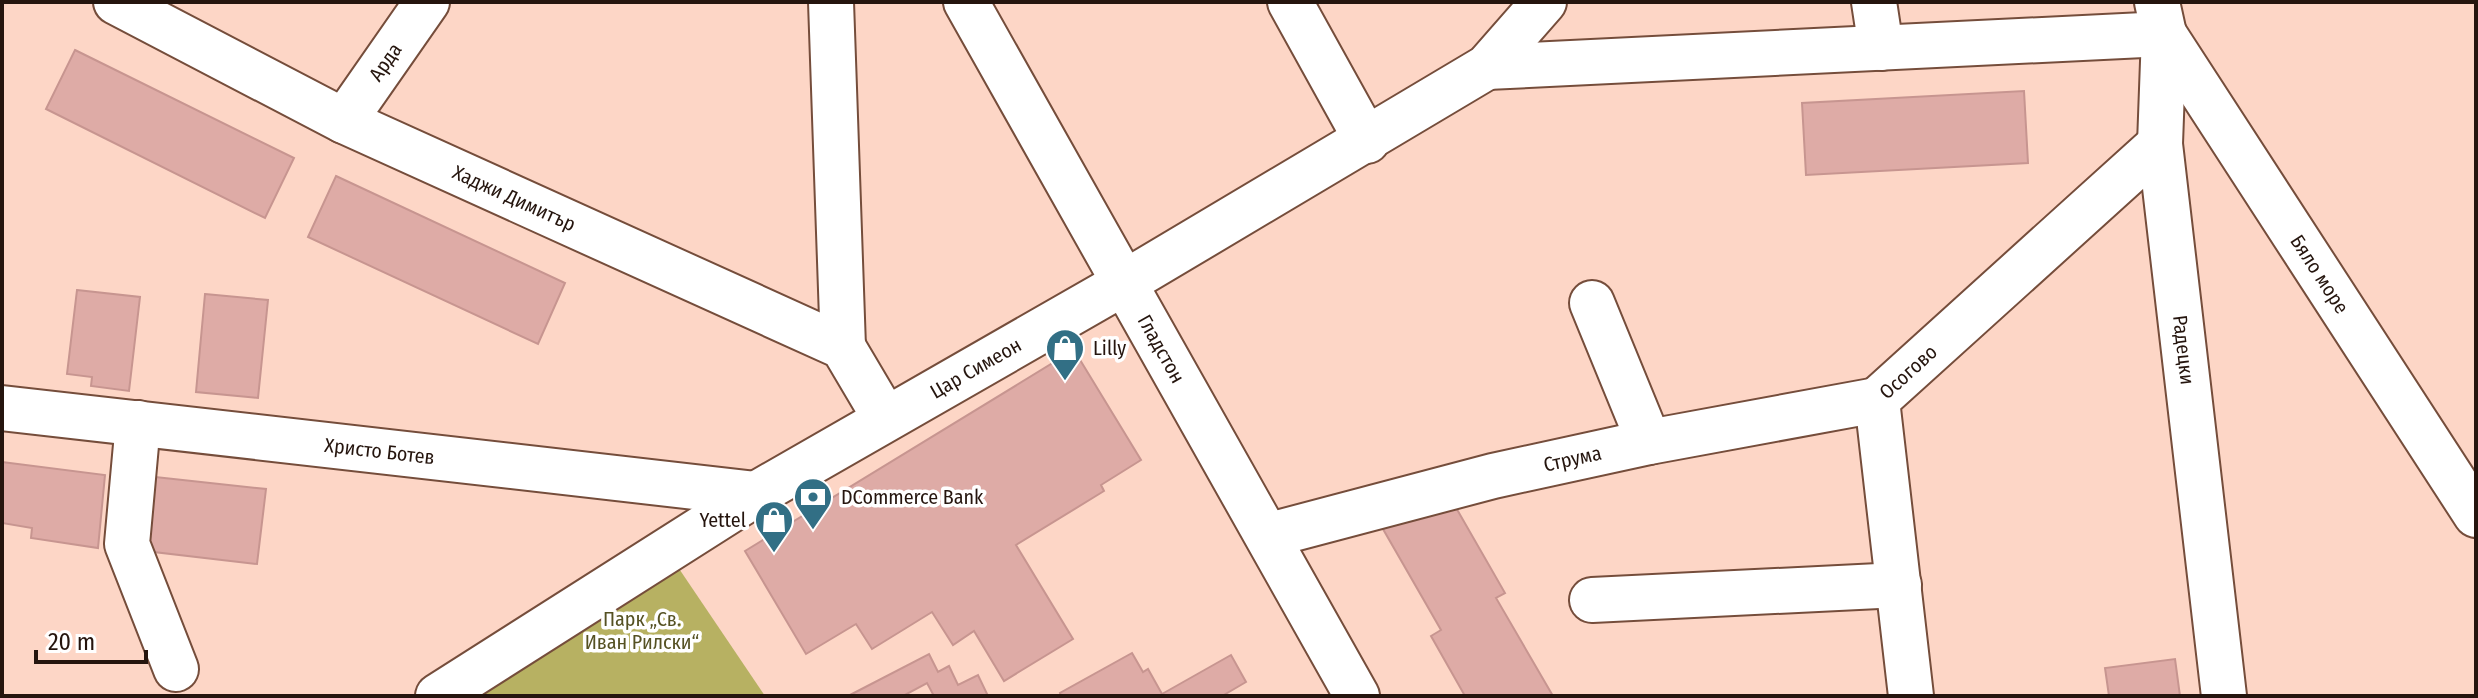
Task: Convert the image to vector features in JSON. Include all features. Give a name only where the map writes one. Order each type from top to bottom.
[{"type":"street","name":"Арда","points":[[344,121],[427,2]]},
{"type":"street","points":[[831,2],[843,347],[885,418]]},
{"type":"street","name":"Гладстон","points":[[966,2],[1270,535],[1357,696]]},
{"type":"street","points":[[1290,2],[1367,141]]},
{"type":"street","name":"Цар Симеон","points":[[438,696],[756,494],[1124,283],[1487,67],[1544,2]]},
{"type":"street","points":[[1874,2],[1881,48]]},
{"type":"street","name":"Хаджи Димитър","points":[[125,4],[344,121],[843,347]]},
{"type":"street","points":[[1487,67],[1881,48],[2161,18]]},
{"type":"street","name":"Радецки","points":[[2161,18],[2160,144],[2224,696]]},
{"type":"street","name":"Бяло море","points":[[2161,18],[2476,515]]},
{"type":"street","name":"Осогово","points":[[1905,694],[1899,585],[1877,400],[2160,144]]},
{"type":"street","points":[[1592,303],[1649,442]]},
{"type":"street","name":"Струма","points":[[1270,535],[1493,476],[1649,442],[1877,400]]},
{"type":"street","name":"Христо Ботев","points":[[2,408],[756,494]]},
{"type":"street","points":[[138,423],[127,544],[176,669]]},
{"type":"street","points":[[1592,600],[1899,585]]},
{"type":"green space","name":"Парк „Св. Иван Рилски“","points":[[661,542],[765,696],[420,696]]},
{"type":"building","points":[[75,50],[294,158],[265,218],[46,109]]},
{"type":"building","points":[[2024,91],[2028,163],[1806,175],[1802,103]]},
{"type":"building","points":[[336,176],[565,283],[538,344],[308,237]]},
{"type":"building","points":[[77,290],[140,297],[129,391],[91,386],[92,377],[67,374]]},
{"type":"building","points":[[205,294],[268,300],[258,398],[196,392]]},
{"type":"building","points":[[1074,350],[1141,460],[1101,485],[1104,491],[1016,545],[1073,639],[1004,681],[974,631],[953,645],[932,612],[872,649],[856,624],[806,654],[745,551]]},
{"type":"building","points":[[2,462],[105,475],[98,548],[31,538],[32,528],[2,523]]},
{"type":"building","points":[[146,476],[266,489],[257,564],[137,550]]},
{"type":"building","points":[[1447,492],[1505,593],[1496,598],[1553,696],[1465,696],[1431,636],[1441,630],[1383,529]]},
{"type":"building","points":[[1132,653],[1143,672],[1148,669],[1162,694],[1231,655],[1246,682],[1222,696],[1061,696],[1060,693]]},
{"type":"building","points":[[929,654],[938,672],[949,666],[958,685],[978,675],[988,696],[934,696],[927,683],[903,696],[850,695]]},
{"type":"building","points":[[2175,659],[2180,696],[2109,696],[2105,668]]},
{"type":"place","name":"Lilly","points":[[1065,382]]},
{"type":"place","name":"DCommerce Bank","points":[[813,531]]},
{"type":"place","name":"Yettel","points":[[774,554]]}]
